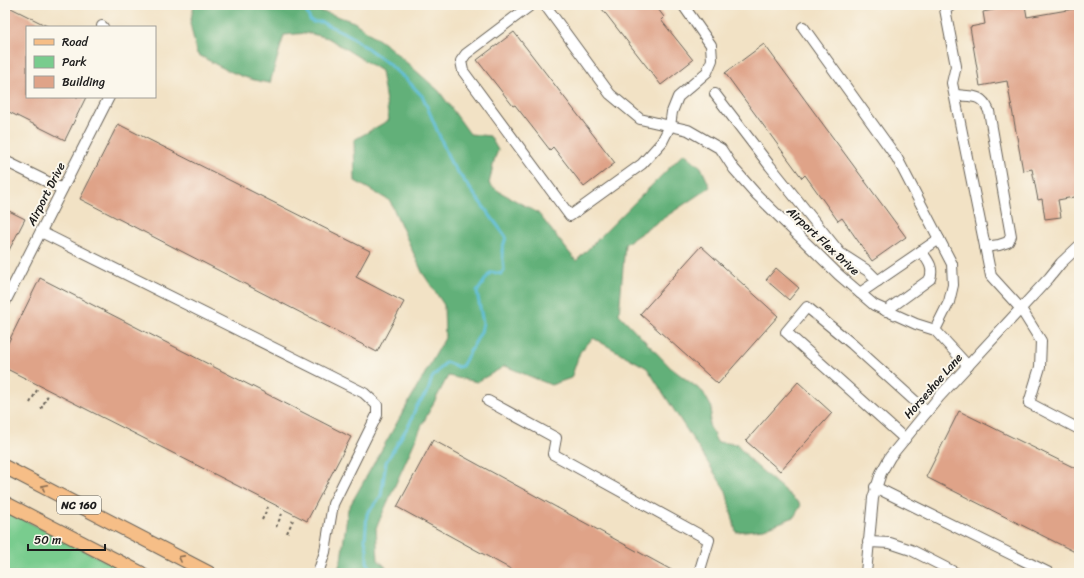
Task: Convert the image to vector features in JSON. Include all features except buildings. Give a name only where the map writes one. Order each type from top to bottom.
[{"type":"main road","name":"NC 160","points":[[5,467],[209,573]]},
{"type":"main road","name":"NC 160","points":[[5,503],[141,573]]},
{"type":"street","points":[[531,5],[466,54],[461,61],[463,71],[570,216],[642,164],[662,142],[670,126],[672,112],[678,97],[707,72],[712,60],[711,46],[683,5]]},
{"type":"street","name":"Airport Flex Drive","points":[[545,5],[610,94],[640,119],[688,130],[720,149],[734,169],[756,195],[839,275],[874,305],[916,324],[935,330],[968,366]]},
{"type":"street","points":[[953,5],[946,10],[956,66],[952,83],[991,276],[1021,309],[1041,341],[1040,367],[1029,403],[1079,429]]},
{"type":"street","points":[[803,27],[897,158],[952,264],[953,285],[949,302],[935,330]]},
{"type":"street","points":[[715,94],[770,166],[840,253],[868,271],[878,281]]},
{"type":"street","points":[[955,95],[977,97],[985,102],[989,111],[1011,236],[1008,242],[985,247]]},
{"type":"street","name":"Airport Drive","points":[[5,302],[108,98]]},
{"type":"street","points":[[5,161],[62,189]]},
{"type":"street","points":[[41,232],[364,393],[377,404],[377,415],[333,504],[324,552],[318,573]]},
{"type":"street","points":[[860,293],[939,239]]},
{"type":"street","name":"Horseshoe Lane","points":[[866,573],[870,514],[875,487],[890,457],[968,366],[1061,263],[1079,246]]},
{"type":"street","points":[[886,311],[930,279],[932,272],[930,263],[921,251]]},
{"type":"street","points":[[905,439],[786,332],[807,306],[852,344],[927,412]]},
{"type":"street","points":[[488,400],[556,438],[553,454],[709,540],[699,573]]},
{"type":"street","points":[[875,487],[1049,573]]},
{"type":"street","points":[[868,542],[890,543],[911,550],[956,573]]},
{"type":"path","points":[[30,403],[37,390]]},
{"type":"path","points":[[41,409],[48,395]]},
{"type":"path","points":[[262,520],[268,507]]},
{"type":"path","points":[[276,527],[282,514]]},
{"type":"path","points":[[287,533],[293,520]]},
{"type":"green space","points":[[194,5],[286,5],[328,13],[354,22],[389,47],[439,91],[470,134],[490,136],[498,150],[489,184],[500,192],[538,213],[576,261],[684,153],[701,167],[710,187],[625,244],[619,314],[671,368],[703,392],[712,408],[709,425],[717,442],[737,444],[752,462],[801,505],[794,517],[764,529],[736,532],[726,491],[647,368],[593,338],[580,352],[571,378],[551,385],[505,366],[477,382],[448,376],[423,423],[376,528],[378,560],[389,570],[397,573],[337,573],[341,560],[348,509],[445,338],[444,305],[422,272],[390,201],[355,181],[354,140],[389,120],[381,71],[328,38],[308,33],[284,35],[270,83],[241,76],[197,54],[190,23]]},
{"type":"green space","points":[[5,510],[129,573],[5,573]]},
{"type":"waterway","points":[[306,5],[305,8],[310,20],[313,22],[321,22],[349,35],[385,61],[408,81],[423,97],[451,163],[506,237],[502,250],[504,270],[501,274],[492,272],[489,274],[477,292],[483,323],[481,332],[462,366],[458,367],[446,362],[432,378],[428,391],[416,407],[410,423],[386,462],[381,496],[367,514],[365,540],[367,562],[374,573]]}]
